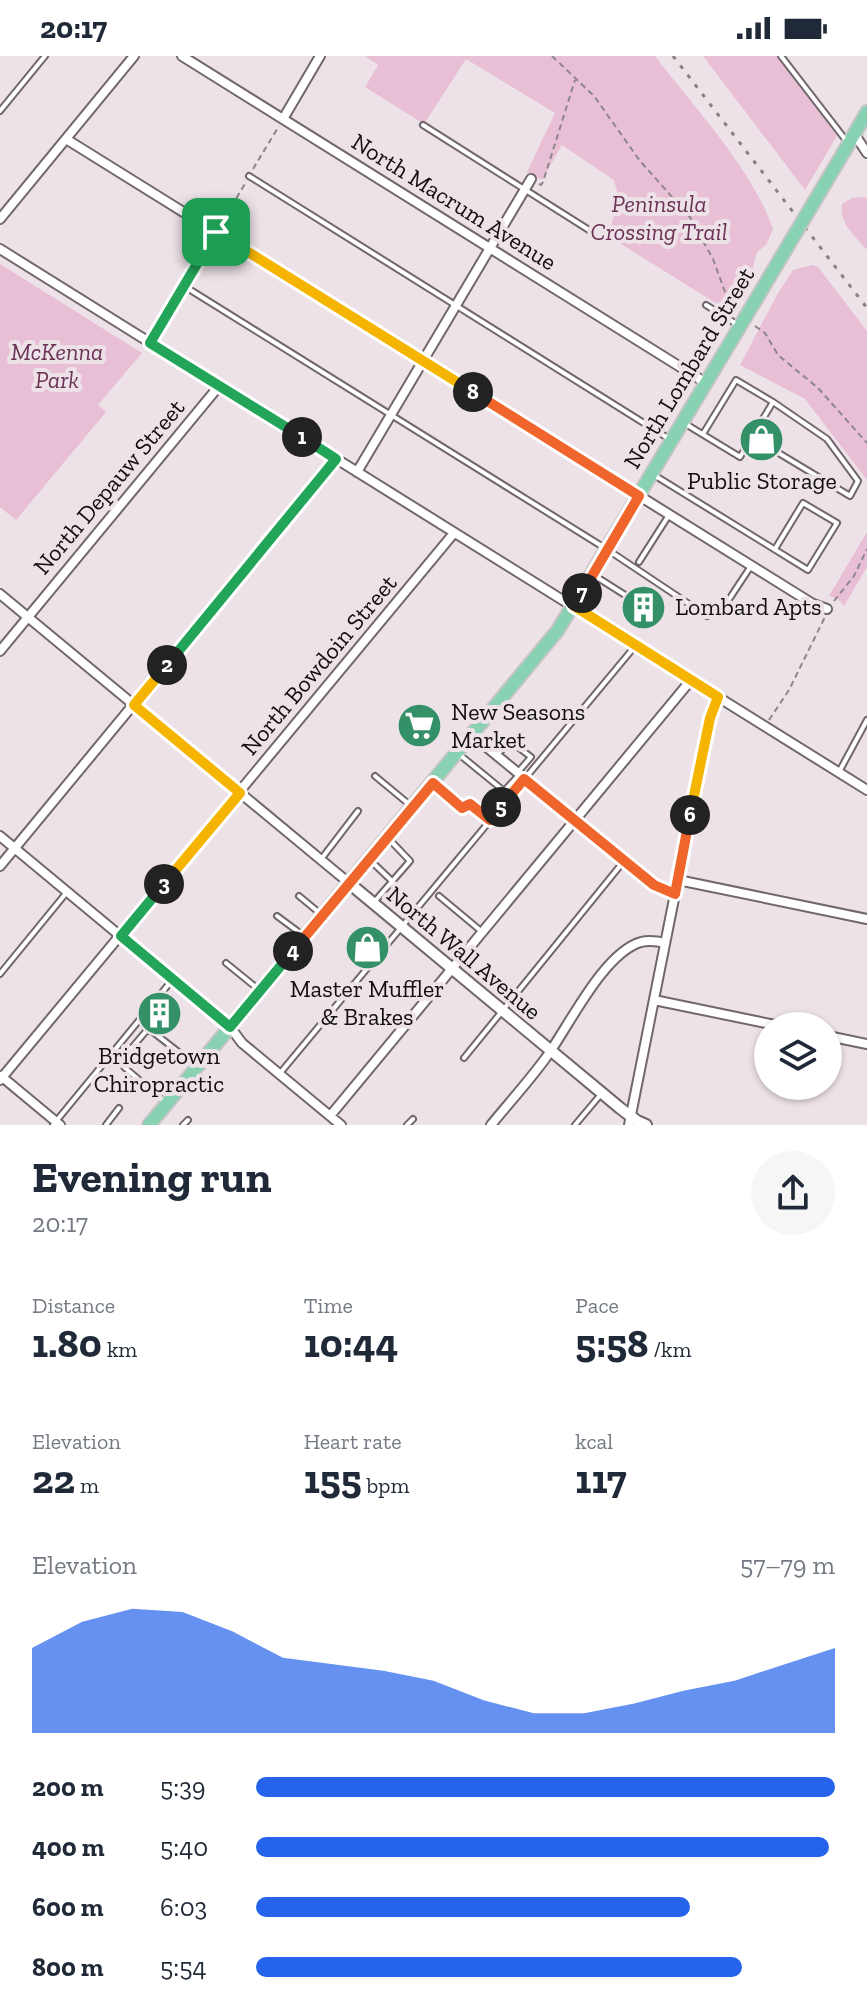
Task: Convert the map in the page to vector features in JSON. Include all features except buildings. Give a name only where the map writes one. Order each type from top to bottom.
[{"type":"main road","name":"North Lombard Street","points":[[149,1125],[458,753],[574,606],[867,112]]},
{"type":"street","points":[[0,219],[134,56]]},
{"type":"street","name":"North Macrum Avenue","points":[[182,56],[706,383]]},
{"type":"street","points":[[283,119],[320,56]]},
{"type":"street","points":[[66,139],[751,566],[813,604],[827,609]]},
{"type":"street","points":[[849,143],[867,153]]},
{"type":"street","points":[[357,472],[531,179]]},
{"type":"street","points":[[150,343],[216,232]]},
{"type":"street","points":[[0,249],[867,790]]},
{"type":"street","name":"North Depauw Street","points":[[0,651],[219,386]]},
{"type":"street","points":[[0,866],[336,459]]},
{"type":"street","name":"North Bowdoin Street","points":[[1,1078],[454,533]]},
{"type":"street","name":"North Wall Avenue","points":[[0,594],[602,1093],[630,1121],[646,1125]]},
{"type":"street","points":[[330,1116],[691,680]]},
{"type":"street","points":[[630,1121],[710,718],[718,697]]},
{"type":"street","points":[[472,735],[654,885],[675,894]]},
{"type":"street","points":[[0,836],[230,1027],[242,1043],[341,1125]]},
{"type":"street","points":[[678,880],[867,919]]},
{"type":"street","points":[[491,1125],[551,1051],[579,1002],[619,957],[641,942],[665,943]]},
{"type":"street","points":[[654,1000],[754,1021]]},
{"type":"street","points":[[842,1039],[867,1044]]},
{"type":"street","points":[[1,1078],[56,1124]]},
{"type":"lane","points":[[0,111],[45,56]]},
{"type":"lane","points":[[781,56],[849,143]]},
{"type":"lane","points":[[423,125],[589,230]]},
{"type":"lane","points":[[249,176],[672,440]]},
{"type":"lane","points":[[184,286],[608,550],[707,616]]},
{"type":"lane","points":[[706,305],[740,326]]},
{"type":"lane","points":[[703,434],[736,380],[827,439],[858,481],[850,496],[752,437]]},
{"type":"lane","points":[[683,422],[740,457],[773,402]]},
{"type":"lane","points":[[652,474],[808,570],[837,523],[803,503],[775,549]]},
{"type":"lane","points":[[639,562],[669,515]]},
{"type":"lane","points":[[722,610],[751,566]]},
{"type":"lane","points":[[593,575],[633,600]]},
{"type":"lane","points":[[458,753],[504,791],[636,645]]},
{"type":"lane","points":[[839,772],[867,720]]},
{"type":"lane","points":[[280,1074],[490,820],[531,757],[510,741],[497,756]]},
{"type":"lane","points":[[375,776],[412,808]]},
{"type":"lane","points":[[433,783],[462,808],[470,804],[490,820]]},
{"type":"lane","points":[[321,860],[358,811]]},
{"type":"lane","points":[[373,903],[410,861],[387,837]]},
{"type":"lane","points":[[369,859],[393,882]]},
{"type":"lane","points":[[464,1058],[624,861]]},
{"type":"lane","points":[[0,974],[68,892]]},
{"type":"lane","points":[[299,896],[322,916]]},
{"type":"lane","points":[[439,896],[482,932]]},
{"type":"lane","points":[[277,916],[305,937]]},
{"type":"lane","points":[[226,963],[260,991]]},
{"type":"lane","points":[[56,1124],[173,979]]},
{"type":"lane","points":[[167,1104],[124,1067],[124,1057],[147,1030],[197,1067]]},
{"type":"lane","points":[[575,1125],[602,1093]]},
{"type":"lane","points":[[106,1125],[119,1108]]},
{"type":"lane","points":[[407,1125],[413,1119]]},
{"type":"path","points":[[552,56],[594,96],[640,161],[690,217],[713,259],[725,292],[738,305]]},
{"type":"path","points":[[531,179],[541,185],[543,182],[576,79]]},
{"type":"path","points":[[755,327],[765,333],[778,355],[818,388],[867,443]]},
{"type":"path","points":[[765,726],[789,690],[824,622],[827,609],[844,590],[867,549]]},
{"type":"green space","name":"Peninsula Crossing Trail","points":[[365,56],[655,56],[737,162],[752,184],[773,229],[766,245],[757,252],[749,282],[730,312],[608,236],[619,199],[614,180],[562,145],[542,180],[527,172],[555,113],[466,59],[424,124],[365,87],[378,65]]},
{"type":"green space","points":[[703,56],[776,56],[837,136],[805,190]]},
{"type":"green space","points":[[852,198],[867,198],[867,250],[849,229],[842,211],[842,204]]},
{"type":"green space","name":"McKenna Park","points":[[0,264],[142,353],[98,405],[106,412],[16,520],[0,507]]},
{"type":"green space","points":[[812,265],[818,267],[867,331],[867,480],[805,399],[740,365],[793,270]]},
{"type":"green space","points":[[867,532],[867,567],[844,606],[838,599],[829,596]]},
{"type":"railway","points":[[673,56],[867,308]]},
{"type":"place","name":"Public Storage","points":[[762,439]]},
{"type":"place","name":"Lombard Apts","points":[[644,607]]},
{"type":"place","name":"New Seasons Market","points":[[420,726]]},
{"type":"place","name":"Master Muffler & Brakes","points":[[367,947]]},
{"type":"place","name":"Bridgetown Chiropractic","points":[[159,1014]]},
{"type":"route","points":[[216,232],[639,496],[574,606],[718,697],[710,718],[675,894],[654,885],[524,779],[490,820],[470,804],[462,808],[433,783],[230,1027],[121,936],[240,793],[134,705],[336,459],[150,343],[216,232]]}]
